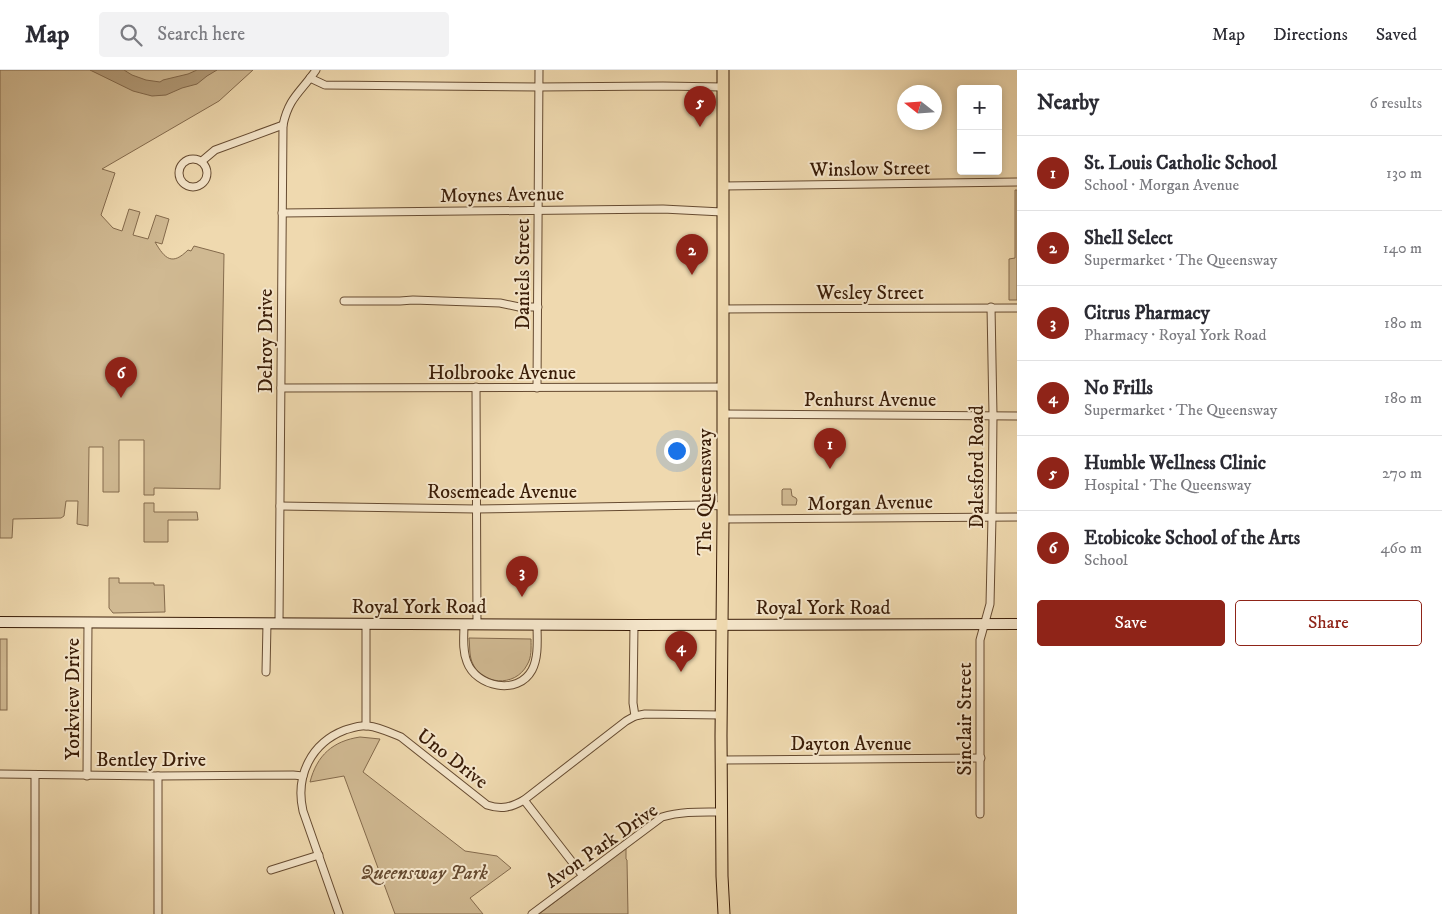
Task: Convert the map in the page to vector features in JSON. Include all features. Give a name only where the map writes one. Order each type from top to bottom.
[{"type":"main road","name":"The Queensway","points":[[723,70],[721,715],[724,914]]},
{"type":"main road","name":"Royal York Road","points":[[0,622],[634,625],[1017,624]]},
{"type":"street","name":"Delroy Drive","points":[[279,623],[283,125],[285,115],[293,98],[316,70]]},
{"type":"street","name":"Daniels Street","points":[[537,388],[539,70]]},
{"type":"street","points":[[310,78],[325,85],[539,88],[723,87]]},
{"type":"street","points":[[202,161],[215,150],[283,125]]},
{"type":"street","points":[[193,158],[202,161],[207,169],[204,181],[201,184],[192,186],[184,183],[180,175],[181,166],[188,159],[193,158]]},
{"type":"street","name":"Winslow Street","points":[[723,186],[1017,182]]},
{"type":"street","name":"Moynes Avenue","points":[[282,213],[538,209],[663,209],[722,212]]},
{"type":"street","points":[[344,300],[500,303],[518,307],[538,307]]},
{"type":"street","name":"Dalesford Road","points":[[984,625],[990,604],[992,517],[991,308]]},
{"type":"street","name":"Wesley Street","points":[[722,309],[1017,308]]},
{"type":"street","points":[[476,387],[477,624]]},
{"type":"street","name":"Holbrooke Avenue","points":[[281,388],[723,388]]},
{"type":"street","name":"Penhurst Avenue","points":[[723,414],[1017,416]]},
{"type":"street","name":"Rosemeade Avenue","points":[[280,506],[476,509],[723,506]]},
{"type":"street","name":"Morgan Avenue","points":[[723,519],[1017,517]]},
{"type":"street","name":"Yorkview Drive","points":[[87,776],[88,622]]},
{"type":"street","points":[[266,672],[267,623]]},
{"type":"street","points":[[339,914],[302,804],[302,776],[311,756],[319,746],[328,739],[349,729],[366,726],[366,624]]},
{"type":"street","points":[[464,624],[464,645],[467,663],[477,677],[496,686],[516,683],[528,676],[532,669],[536,651],[537,624]]},
{"type":"street","points":[[634,625],[633,703],[635,716],[645,714],[721,715]]},
{"type":"street","name":"Sinclair Street","points":[[980,814],[980,640],[984,625]]},
{"type":"street","name":"Uno Drive","points":[[366,726],[401,737],[487,805],[500,808],[512,807],[524,800],[635,716]]},
{"type":"street","name":"Dayton Avenue","points":[[722,760],[980,758]]},
{"type":"street","name":"Bentley Drive","points":[[0,774],[35,776],[302,776]]},
{"type":"street","name":"Yorkview Drive","points":[[35,776],[35,914]]},
{"type":"street","points":[[158,776],[158,914]]},
{"type":"street","points":[[524,800],[582,876]]},
{"type":"street","name":"Avon Park Drive","points":[[532,914],[662,817],[677,813],[722,812]]},
{"type":"street","points":[[271,870],[319,855]]},
{"type":"green space","points":[[0,70],[253,70],[219,101],[102,169],[115,173],[101,215],[113,228],[122,231],[129,209],[140,212],[133,235],[148,239],[156,215],[169,219],[162,244],[155,242],[162,253],[169,258],[178,258],[188,250],[191,251],[194,246],[224,254],[220,489],[154,488],[154,495],[144,495],[144,440],[119,440],[119,492],[103,492],[103,447],[89,447],[88,526],[77,524],[78,501],[66,501],[64,516],[61,518],[13,519],[12,538],[0,538]]},
{"type":"green space","points":[[1015,190],[1017,190],[1017,300],[1009,300],[1009,259],[1015,258]]},
{"type":"green space","points":[[783,489],[791,489],[792,496],[797,500],[796,505],[782,505]]},
{"type":"green space","points":[[144,503],[154,503],[154,512],[197,512],[198,520],[168,520],[168,542],[144,542]]},
{"type":"green space","points":[[109,578],[119,578],[119,583],[154,583],[154,585],[164,585],[165,612],[113,613],[109,608]]},
{"type":"green space","points":[[469,638],[531,639],[529,662],[522,672],[515,677],[498,681],[490,679],[476,670],[470,653]]},
{"type":"green space","points":[[0,639],[7,639],[7,710],[0,710]]},
{"type":"green space","name":"Queensway Park","points":[[360,737],[380,739],[363,772],[465,851],[497,856],[511,868],[470,898],[483,914],[395,914],[344,776],[310,782],[317,764],[328,751],[342,742]]},
{"type":"green space","name":"Queensway Park","points":[[626,848],[628,914],[539,914]]},
{"type":"shaded area","points":[[90,70],[124,70],[146,80],[160,82],[197,70],[217,70],[197,84],[166,95],[152,96],[133,91]]},
{"type":"place","name":"Humble Wellness Clinic","points":[[700,127]]},
{"type":"place","name":"Shell Select","points":[[692,275]]},
{"type":"place","name":"Etobicoke School of the Arts","points":[[121,398]]},
{"type":"place","name":"St. Louis Catholic School","points":[[830,469]]},
{"type":"place","name":"Citrus Pharmacy","points":[[522,597]]},
{"type":"place","name":"No Frills","points":[[681,672]]}]
